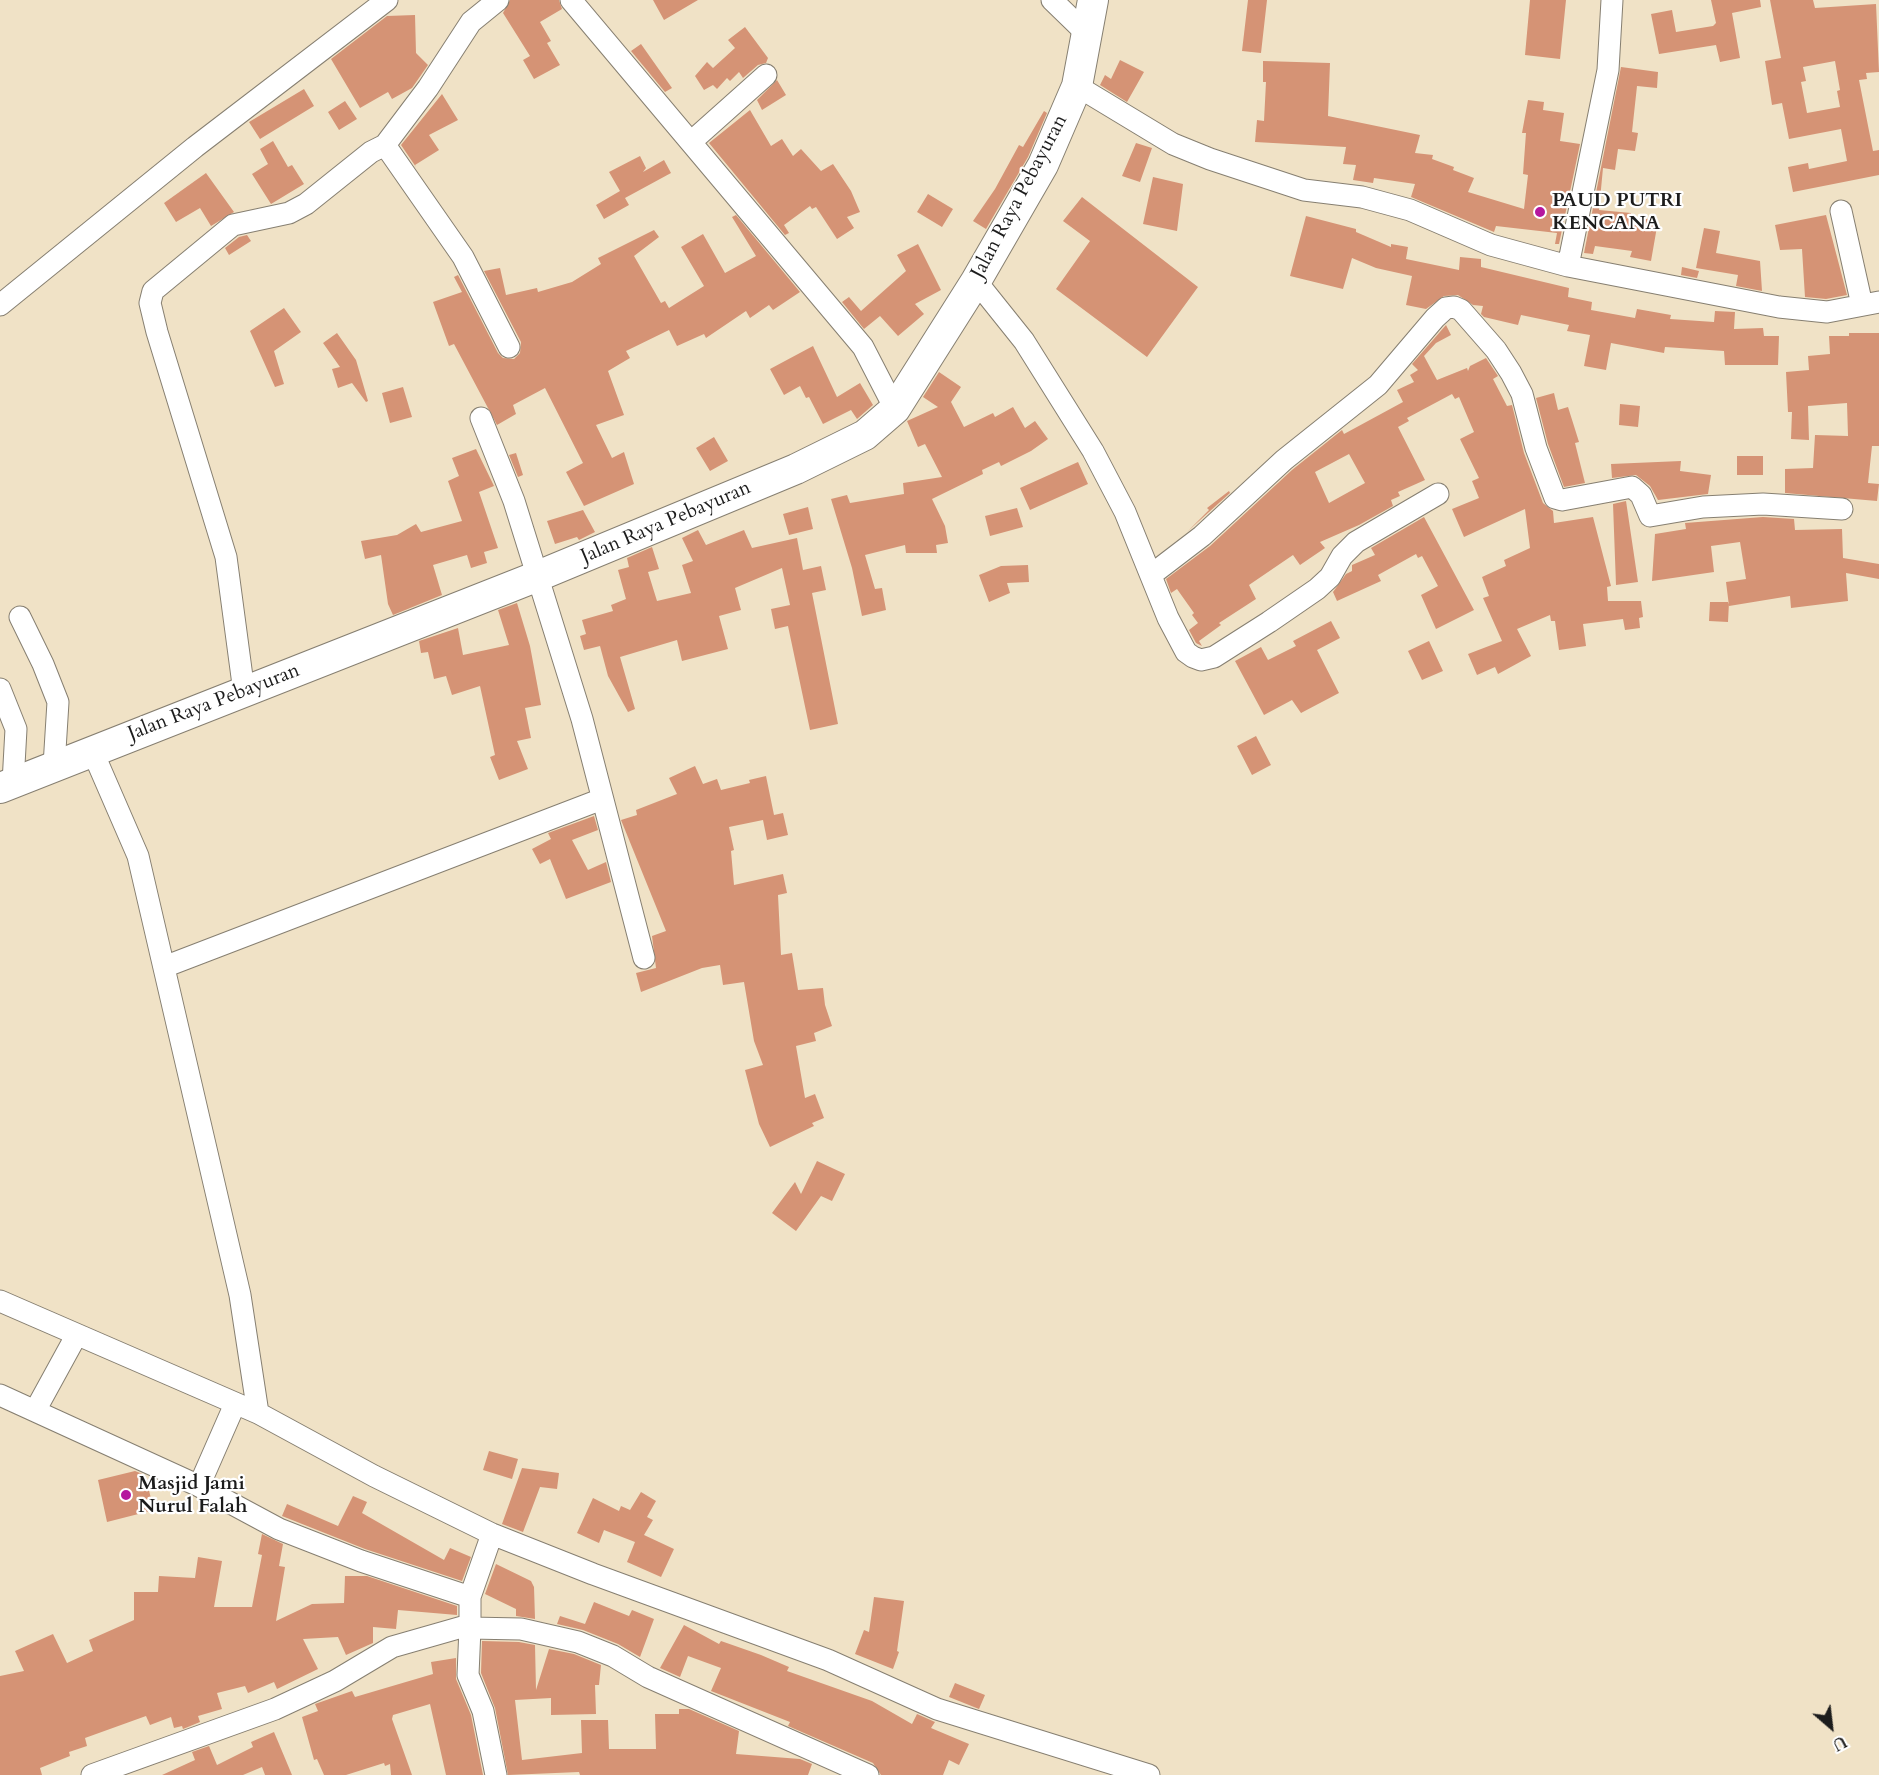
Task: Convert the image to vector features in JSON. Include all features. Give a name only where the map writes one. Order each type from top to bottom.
[{"type":"main road","name":"Jalan Raya Pebayuran","points":[[7,786],[92,750],[538,576],[796,469],[865,435],[895,409],[976,281],[1043,165],[1077,86],[1093,0]]},
{"type":"street","points":[[0,305],[195,147],[387,0]]},
{"type":"street","points":[[244,692],[226,557],[157,332],[150,297],[153,291],[233,225],[289,213],[306,204],[371,152],[385,145],[428,88],[471,22],[498,0]]},
{"type":"street","points":[[571,0],[692,141],[746,210],[863,348],[895,409]]},
{"type":"street","points":[[1052,0],[1087,34]]},
{"type":"street","points":[[1568,266],[1608,70],[1612,0]]},
{"type":"street","points":[[692,141],[766,75]]},
{"type":"street","points":[[1077,86],[1173,144],[1210,159],[1304,190],[1362,197],[1410,210],[1491,246],[1568,266],[1779,307],[1827,312],[1870,303],[1841,211]]},
{"type":"street","points":[[385,145],[463,257],[509,347]]},
{"type":"street","points":[[976,281],[1024,341],[1093,451],[1125,512],[1168,618],[1186,652],[1201,660],[1214,657],[1317,589],[1330,578],[1342,556],[1356,542],[1438,494]]},
{"type":"street","points":[[1151,575],[1203,536],[1284,460],[1378,385],[1435,318],[1446,308],[1454,307],[1461,310],[1496,350],[1515,380],[1522,394],[1546,481],[1555,498],[1568,499],[1632,488],[1641,495],[1650,516],[1703,507],[1763,504],[1842,509]]},
{"type":"street","points":[[481,418],[514,501],[582,719],[644,958]]},
{"type":"street","points":[[21,617],[44,664],[58,702],[54,766]]},
{"type":"street","points":[[0,688],[16,729],[7,786]]},
{"type":"street","points":[[92,750],[138,856],[240,1294],[258,1413]]},
{"type":"street","points":[[164,967],[602,799]]},
{"type":"street","points":[[0,1301],[76,1336],[258,1413],[374,1476],[492,1534],[603,1578],[828,1660],[938,1709],[1149,1775]]},
{"type":"street","points":[[36,1409],[76,1336]]},
{"type":"street","points":[[0,1395],[36,1409],[199,1486],[279,1529],[361,1561],[470,1597]]},
{"type":"street","points":[[199,1486],[235,1404]]},
{"type":"street","points":[[492,1534],[470,1597],[468,1674],[483,1711],[496,1775]]},
{"type":"street","points":[[92,1775],[223,1725],[275,1709],[335,1681],[392,1647],[469,1627],[521,1629],[578,1642],[612,1656],[648,1677],[868,1775]]},
{"type":"building","points":[[510,0],[559,0],[562,9],[540,22],[551,41],[547,43],[560,65],[534,79],[523,60],[530,56],[503,13]]},
{"type":"building","points":[[653,0],[698,0],[664,20]]},
{"type":"building","points":[[1248,0],[1267,0],[1261,53],[1242,51]]},
{"type":"building","points":[[1530,0],[1566,0],[1560,59],[1525,55]]},
{"type":"building","points":[[1711,0],[1760,0],[1761,7],[1732,13],[1740,58],[1720,62],[1716,45],[1659,54],[1651,14],[1672,10],[1676,32],[1713,26],[1716,23]]},
{"type":"building","points":[[1770,0],[1813,0],[1815,8],[1876,4],[1879,72],[1866,73],[1867,79],[1859,80],[1873,151],[1879,150],[1879,175],[1793,192],[1788,167],[1808,163],[1809,169],[1847,161],[1841,129],[1789,139],[1782,103],[1772,105],[1765,61],[1781,58]],"holes":[[[1835,61],[1840,90],[1837,91],[1840,107],[1807,113],[1801,82],[1806,81],[1803,67]]]},
{"type":"building","points":[[415,15],[416,53],[428,65],[412,88],[392,99],[388,92],[360,108],[331,59],[387,16]]},
{"type":"building","points":[[745,27],[768,58],[766,63],[758,65],[743,78],[739,72],[730,81],[727,78],[717,89],[713,85],[704,90],[695,76],[707,62],[713,68],[735,48],[728,40]]},
{"type":"building","points":[[641,44],[672,88],[665,92],[631,51]]},
{"type":"building","points":[[1120,60],[1144,72],[1127,102],[1100,85],[1105,75],[1111,79]]},
{"type":"building","points":[[1263,61],[1330,63],[1328,116],[1420,135],[1415,153],[1433,155],[1432,159],[1474,178],[1468,192],[1524,209],[1528,175],[1523,174],[1526,133],[1522,133],[1528,100],[1544,102],[1543,110],[1564,113],[1560,141],[1580,144],[1559,244],[1555,244],[1557,233],[1496,226],[1494,232],[1411,197],[1415,184],[1374,178],[1373,183],[1353,180],[1356,165],[1343,164],[1346,147],[1255,142],[1257,120],[1264,121],[1266,82],[1263,82]]},
{"type":"building","points":[[1621,67],[1658,72],[1657,88],[1637,86],[1632,132],[1638,133],[1635,151],[1618,149],[1615,170],[1603,168],[1599,210],[1631,213],[1630,216],[1658,221],[1651,261],[1630,257],[1632,251],[1595,246],[1593,254],[1584,253]]},
{"type":"building","points":[[777,80],[786,95],[762,110],[757,100]]},
{"type":"building","points":[[304,89],[314,106],[260,139],[249,122]]},
{"type":"building","points":[[442,94],[458,120],[429,135],[439,150],[415,165],[416,167],[401,145]]},
{"type":"building","points":[[345,101],[357,119],[339,130],[328,112]]},
{"type":"building","points":[[750,110],[771,146],[782,139],[793,156],[801,149],[821,171],[833,164],[851,191],[860,212],[847,217],[854,228],[837,239],[816,207],[812,209],[810,206],[784,225],[789,233],[785,235],[709,143]]},
{"type":"building","points":[[1044,111],[1047,113],[1028,157],[986,229],[973,221],[995,189],[1019,145],[1023,147]]},
{"type":"building","points":[[273,141],[288,167],[292,165],[304,184],[271,204],[252,174],[268,164],[260,149]]},
{"type":"building","points":[[1136,143],[1152,148],[1140,182],[1122,176]]},
{"type":"building","points":[[640,156],[646,168],[643,172],[664,160],[671,173],[625,198],[629,205],[604,219],[596,205],[620,191],[609,172]]},
{"type":"building","points":[[206,173],[234,212],[211,226],[200,208],[176,222],[164,203]]},
{"type":"building","points":[[1153,177],[1183,184],[1177,231],[1143,224]]},
{"type":"building","points":[[928,194],[953,209],[942,227],[917,212]]},
{"type":"building","points":[[1082,197],[1198,287],[1147,357],[1056,289],[1090,241],[1063,221]]},
{"type":"building","points":[[736,215],[800,292],[773,310],[769,305],[750,318],[746,311],[706,338],[704,334],[677,346],[669,330],[626,351],[630,358],[608,371],[624,415],[596,425],[612,458],[624,452],[634,484],[584,506],[566,472],[583,463],[545,388],[513,405],[516,414],[497,425],[454,344],[449,346],[433,302],[462,292],[454,277],[458,275],[498,353],[503,358],[514,359],[520,353],[521,342],[484,271],[500,268],[506,295],[537,288],[538,292],[572,282],[601,264],[598,258],[654,230],[659,237],[634,256],[661,303],[665,301],[669,308],[704,286],[681,247],[703,234],[725,273],[756,256],[732,217]]},
{"type":"building","points":[[1826,215],[1847,295],[1826,299],[1805,297],[1802,249],[1780,250],[1775,225]]},
{"type":"building","points":[[1306,216],[1356,229],[1356,232],[1391,247],[1391,244],[1408,247],[1406,259],[1459,270],[1460,257],[1481,259],[1481,267],[1569,288],[1568,297],[1592,302],[1591,310],[1635,318],[1637,309],[1671,315],[1670,319],[1714,322],[1715,311],[1735,312],[1734,329],[1763,328],[1764,336],[1779,336],[1778,365],[1725,365],[1724,351],[1665,347],[1664,353],[1611,343],[1606,370],[1584,366],[1590,335],[1567,331],[1569,325],[1521,315],[1518,325],[1484,317],[1481,314],[1483,306],[1473,305],[1458,295],[1444,296],[1426,309],[1406,305],[1412,276],[1376,268],[1352,258],[1343,289],[1290,276]]},
{"type":"building","points":[[1704,228],[1720,231],[1716,253],[1760,261],[1762,291],[1736,286],[1738,275],[1696,268]]},
{"type":"building","points":[[247,235],[251,241],[229,255],[225,248],[239,237]]},
{"type":"building","points":[[918,244],[941,290],[915,304],[924,314],[898,336],[880,316],[864,329],[842,302],[849,297],[861,311],[906,271],[897,255]]},
{"type":"building","points":[[1682,267],[1699,271],[1697,278],[1681,275]]},
{"type":"building","points":[[284,308],[301,332],[274,351],[284,384],[275,387],[250,331]]},
{"type":"building","points":[[1446,325],[1451,335],[1436,343],[1424,356],[1437,380],[1467,368],[1468,371],[1470,366],[1486,358],[1498,376],[1493,379],[1507,406],[1512,405],[1524,453],[1543,503],[1553,511],[1554,523],[1593,517],[1611,586],[1607,587],[1608,601],[1641,601],[1643,617],[1639,618],[1640,628],[1625,630],[1623,619],[1583,624],[1586,646],[1559,650],[1555,621],[1551,621],[1550,615],[1517,629],[1531,656],[1498,674],[1495,667],[1477,675],[1468,654],[1502,641],[1483,598],[1489,596],[1482,577],[1506,566],[1504,560],[1530,548],[1525,509],[1464,537],[1452,509],[1479,498],[1472,481],[1479,478],[1460,439],[1474,432],[1459,397],[1455,399],[1452,394],[1407,418],[1409,421],[1398,427],[1425,480],[1398,492],[1400,496],[1391,500],[1393,506],[1359,525],[1320,542],[1325,548],[1300,565],[1293,555],[1249,585],[1256,599],[1219,623],[1221,625],[1199,641],[1202,646],[1196,643],[1189,630],[1198,623],[1192,615],[1194,613],[1177,589],[1171,593],[1166,579],[1210,546],[1292,470],[1342,430],[1344,434],[1403,402],[1397,390],[1414,382],[1410,375],[1418,370],[1412,364]],"holes":[[[1349,454],[1365,483],[1329,503],[1315,472]]]},
{"type":"building","points":[[337,333],[356,360],[368,401],[366,402],[352,383],[338,388],[332,369],[340,367],[323,343]]},
{"type":"building","points":[[1849,333],[1879,333],[1879,446],[1872,446],[1868,483],[1879,484],[1877,501],[1785,493],[1785,469],[1813,468],[1815,435],[1848,436],[1847,403],[1808,406],[1809,440],[1791,439],[1792,412],[1788,412],[1786,372],[1809,370],[1808,356],[1830,354],[1829,336],[1849,336]]},
{"type":"building","points":[[813,346],[837,397],[860,383],[873,405],[857,419],[851,410],[823,424],[809,397],[806,398],[800,386],[784,395],[770,369]]},
{"type":"building","points":[[939,372],[961,387],[951,402],[964,427],[993,413],[995,417],[1013,407],[1025,428],[1035,421],[1048,439],[1031,451],[1001,466],[999,462],[982,470],[983,474],[932,499],[945,526],[948,543],[936,545],[937,553],[906,553],[905,545],[865,555],[875,589],[882,588],[886,610],[862,616],[852,568],[831,499],[847,495],[850,503],[904,494],[903,483],[942,477],[925,444],[918,447],[907,421],[938,407],[923,397]]},
{"type":"building","points":[[403,387],[412,417],[390,423],[382,393]]},
{"type":"building","points":[[1554,393],[1558,410],[1568,407],[1579,442],[1575,443],[1585,483],[1564,487],[1548,444],[1536,398]]},
{"type":"building","points":[[1620,404],[1640,406],[1638,427],[1619,425]]},
{"type":"building","points":[[714,437],[728,461],[710,471],[696,448]]},
{"type":"building","points":[[476,449],[494,486],[479,492],[498,548],[484,552],[487,563],[471,568],[467,555],[433,565],[442,595],[393,615],[388,604],[381,555],[365,559],[361,541],[397,535],[416,524],[421,532],[462,521],[448,481],[459,476],[452,458]]},
{"type":"building","points":[[516,453],[523,475],[518,477],[509,455]]},
{"type":"building","points":[[1737,456],[1763,456],[1763,475],[1737,475]]},
{"type":"building","points":[[1681,461],[1680,471],[1711,475],[1708,494],[1658,500],[1650,486],[1636,475],[1612,478],[1611,464]]},
{"type":"building","points":[[1078,462],[1088,484],[1030,510],[1020,488]]},
{"type":"building","points":[[1229,491],[1230,493],[1188,531],[1209,510],[1207,508]]},
{"type":"building","points":[[1626,501],[1638,582],[1616,585],[1613,504]]},
{"type":"building","points":[[808,507],[813,529],[789,535],[783,514]]},
{"type":"building","points":[[1017,508],[1023,527],[990,536],[985,516]]},
{"type":"building","points":[[583,510],[595,532],[579,540],[577,537],[555,544],[547,521]]},
{"type":"building","points":[[1424,517],[1474,610],[1436,629],[1421,595],[1438,586],[1422,556],[1418,558],[1416,554],[1378,575],[1381,581],[1337,601],[1333,592],[1346,574],[1352,571],[1352,565],[1375,555],[1371,548]]},
{"type":"building","points":[[1763,517],[1794,519],[1795,530],[1842,529],[1843,558],[1879,564],[1879,579],[1846,573],[1848,601],[1791,608],[1790,596],[1729,606],[1726,582],[1746,579],[1740,542],[1711,546],[1714,572],[1652,581],[1655,534],[1686,529],[1685,523]]},
{"type":"building","points":[[698,530],[706,545],[744,530],[752,548],[797,538],[803,570],[821,566],[826,590],[812,593],[838,724],[810,730],[788,626],[775,629],[771,609],[790,605],[782,568],[735,588],[741,610],[719,616],[728,649],[682,661],[677,640],[620,657],[635,709],[628,712],[608,676],[600,646],[584,650],[580,636],[586,634],[582,620],[613,611],[611,605],[626,599],[618,570],[629,567],[627,558],[652,547],[659,569],[648,572],[657,601],[691,593],[682,565],[693,561],[682,538]]},
{"type":"building","points":[[1028,565],[1029,582],[1007,583],[1010,593],[989,602],[979,575],[1001,566]]},
{"type":"building","points":[[1710,602],[1729,602],[1728,622],[1709,621]]},
{"type":"building","points":[[517,603],[530,646],[541,705],[525,708],[531,738],[517,741],[528,769],[499,780],[490,757],[495,755],[480,686],[452,695],[446,676],[434,679],[428,652],[421,653],[419,641],[458,628],[463,655],[509,645],[498,610]]},
{"type":"building","points":[[1331,621],[1340,638],[1317,650],[1339,693],[1301,713],[1292,700],[1264,715],[1235,661],[1261,647],[1268,660],[1296,646],[1293,641]]},
{"type":"building","points":[[1429,641],[1443,671],[1422,680],[1408,651]]},
{"type":"building","points":[[1256,736],[1271,765],[1252,775],[1237,746]]},
{"type":"building","points":[[695,766],[703,784],[717,779],[721,790],[750,783],[749,780],[766,776],[774,815],[783,813],[788,835],[767,840],[763,820],[729,827],[734,850],[731,851],[734,885],[783,874],[787,893],[778,895],[781,955],[792,953],[798,990],[823,988],[825,1005],[832,1026],[814,1033],[816,1041],[796,1046],[805,1098],[815,1094],[824,1118],[812,1123],[814,1126],[770,1147],[759,1124],[745,1070],[763,1065],[754,1041],[744,982],[723,985],[720,965],[702,968],[641,992],[636,973],[656,968],[652,936],[666,931],[621,820],[637,815],[636,810],[677,794],[669,778]]},
{"type":"building","points":[[594,816],[598,830],[572,840],[588,870],[606,862],[611,882],[566,899],[550,859],[540,864],[532,849],[551,839],[548,833]]},
{"type":"building","points":[[817,1161],[845,1174],[832,1201],[821,1196],[796,1231],[772,1213],[795,1182],[801,1194]]},
{"type":"building","points":[[489,1451],[518,1459],[512,1479],[483,1470]]},
{"type":"building","points":[[522,1468],[559,1473],[557,1489],[540,1487],[523,1532],[502,1524]]},
{"type":"building","name":"Masjid Jami Nurul Falah","points":[[135,1471],[145,1475],[154,1510],[107,1522],[98,1480]]},
{"type":"building","points":[[641,1492],[656,1501],[647,1517],[653,1520],[644,1535],[674,1549],[661,1577],[627,1562],[635,1542],[604,1530],[599,1543],[577,1533],[593,1498],[619,1511],[621,1506],[630,1510]]},
{"type":"building","points":[[353,1496],[367,1502],[362,1513],[444,1560],[450,1548],[471,1557],[462,1581],[365,1549],[282,1516],[287,1504],[338,1526]]},
{"type":"building","points":[[262,1534],[283,1544],[279,1566],[285,1567],[276,1621],[312,1604],[344,1603],[345,1576],[367,1576],[457,1606],[457,1615],[398,1610],[396,1629],[373,1627],[373,1643],[346,1655],[338,1637],[303,1639],[318,1669],[277,1689],[274,1682],[248,1693],[245,1686],[217,1693],[222,1709],[198,1716],[200,1722],[183,1729],[182,1726],[174,1728],[171,1717],[150,1725],[146,1716],[85,1738],[87,1746],[69,1752],[70,1756],[40,1768],[42,1775],[0,1775],[0,1676],[24,1671],[15,1651],[53,1634],[67,1663],[93,1651],[89,1640],[134,1620],[134,1592],[158,1592],[159,1576],[195,1578],[198,1557],[222,1561],[214,1607],[252,1607],[262,1555],[258,1554]]},
{"type":"building","points":[[496,1564],[531,1581],[534,1587],[535,1619],[516,1616],[516,1609],[485,1594]]},
{"type":"building","points":[[874,1597],[904,1601],[897,1651],[899,1652],[893,1669],[855,1654],[864,1630],[869,1632]]},
{"type":"building","points":[[594,1602],[629,1616],[632,1610],[654,1619],[640,1657],[618,1644],[583,1630],[557,1624],[560,1616],[585,1624]]},
{"type":"building","points":[[684,1625],[719,1644],[721,1641],[761,1655],[789,1667],[787,1671],[872,1701],[912,1724],[917,1714],[935,1722],[931,1728],[969,1744],[959,1765],[949,1760],[943,1775],[881,1775],[873,1763],[788,1726],[790,1722],[711,1691],[721,1668],[688,1656],[680,1677],[660,1668]]},
{"type":"building","points":[[482,1641],[535,1645],[536,1690],[549,1649],[574,1654],[601,1665],[599,1685],[595,1685],[596,1714],[551,1715],[551,1698],[515,1700],[522,1760],[582,1753],[581,1720],[608,1720],[609,1749],[656,1749],[655,1714],[679,1714],[679,1709],[689,1709],[739,1731],[736,1754],[800,1759],[812,1764],[808,1775],[580,1775],[579,1772],[508,1775],[495,1708],[481,1673]]},
{"type":"building","points":[[456,1658],[456,1679],[471,1715],[483,1775],[446,1775],[430,1704],[393,1715],[392,1719],[412,1775],[391,1775],[390,1764],[385,1766],[384,1763],[346,1775],[324,1775],[317,1759],[314,1760],[302,1717],[318,1711],[315,1704],[352,1691],[355,1697],[433,1674],[431,1662]]},
{"type":"building","points":[[955,1683],[985,1695],[979,1709],[949,1697]]},
{"type":"building","points":[[274,1732],[292,1775],[265,1775],[262,1767],[243,1775],[162,1775],[195,1760],[192,1752],[209,1746],[217,1765],[253,1747],[251,1742]]},
{"type":"place","name":"PAUD PUTRI KENCANA","points":[[1540,212]]},
{"type":"place","name":"Masjid Jami Nurul Falah","points":[[126,1495]]}]
